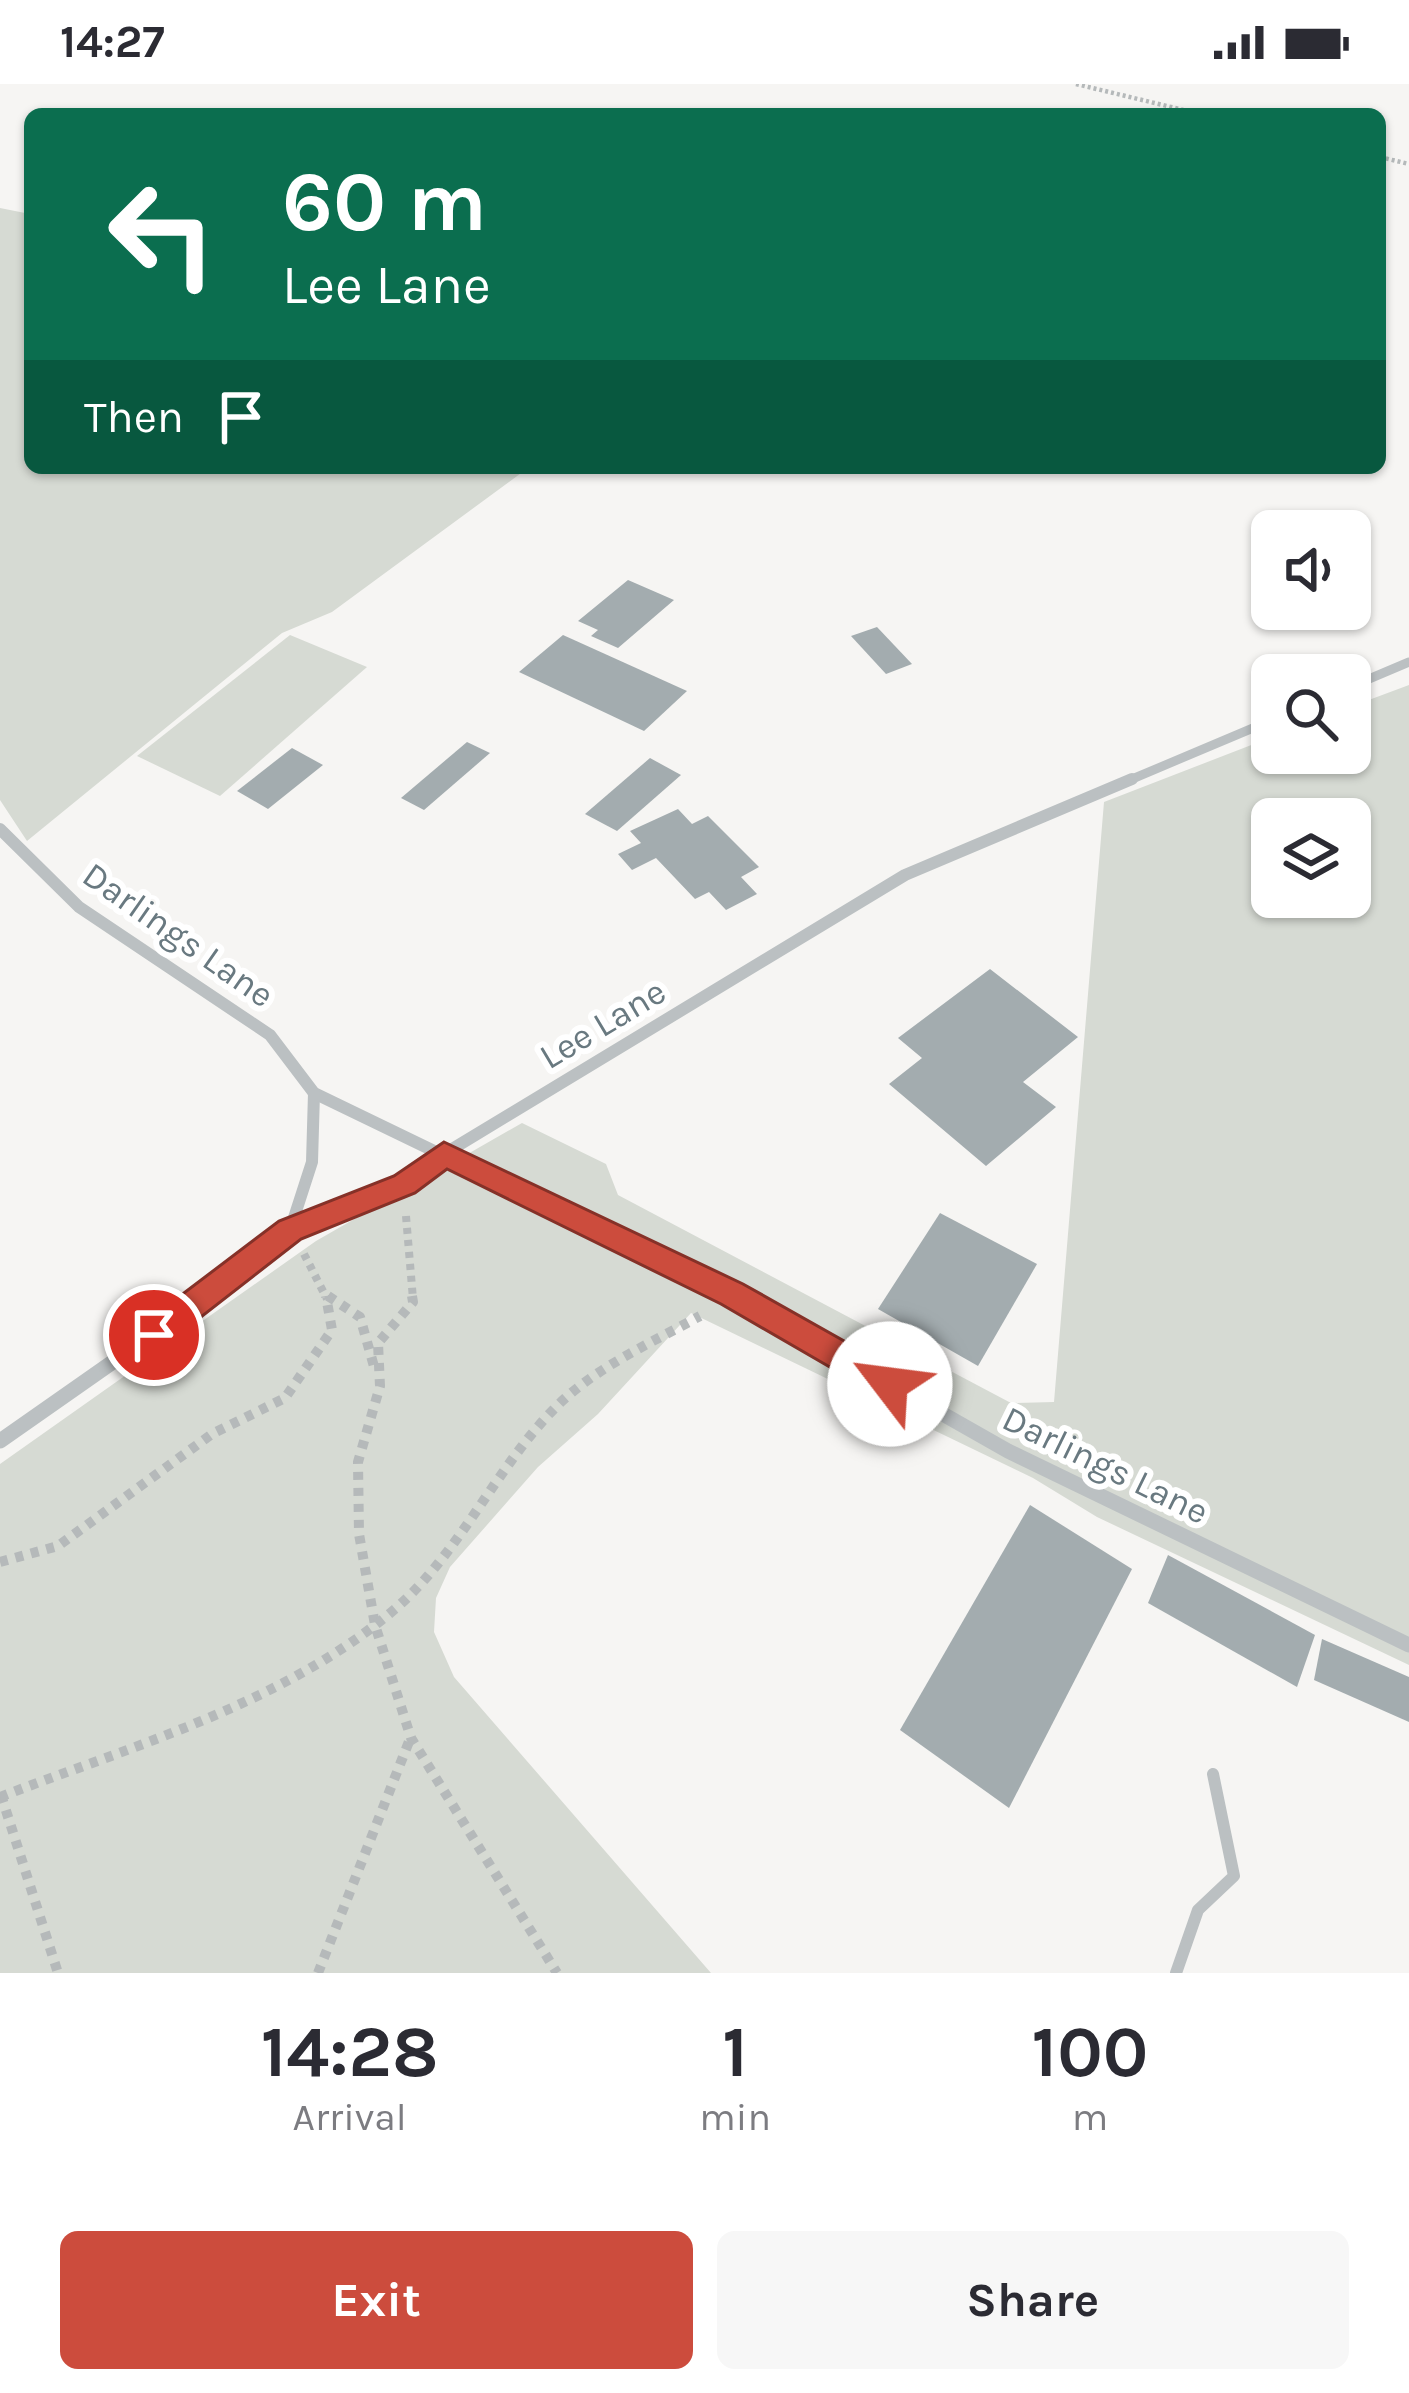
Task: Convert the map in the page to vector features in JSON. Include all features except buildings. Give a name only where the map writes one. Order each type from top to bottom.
[{"type":"street","points":[[1371,678],[1409,662]]},
{"type":"street","name":"Lee Lane","points":[[0,1441],[200,1301],[290,1230],[404,1184],[444,1154],[905,875],[1251,729]]},
{"type":"street","name":"Darlings Lane","points":[[0,829],[79,907],[270,1035],[314,1094],[732,1294],[1008,1451],[1409,1645]]},
{"type":"street","points":[[290,1230],[312,1162],[314,1094]]},
{"type":"lane","points":[[1176,1973],[1198,1910],[1234,1876],[1213,1774]]},
{"type":"path","points":[[1076,84],[1175,108]]},
{"type":"path","points":[[404,1184],[413,1302],[378,1343],[380,1385],[358,1462],[359,1534],[375,1624],[410,1738],[556,1973]]},
{"type":"path","points":[[0,1562],[58,1546],[212,1434],[285,1398],[332,1330],[326,1295],[290,1230]]},
{"type":"path","points":[[58,1973],[1,1796],[283,1679],[375,1624],[455,1544],[501,1472],[562,1400],[732,1294]]},
{"type":"path","points":[[326,1295],[360,1317],[380,1385]]},
{"type":"path","points":[[318,1973],[410,1738]]},
{"type":"shaded area","points":[[0,208],[24,213],[24,474],[520,474],[332,612],[282,633],[27,841],[0,800]]},
{"type":"shaded area","points":[[290,635],[367,667],[220,796],[137,756]]},
{"type":"shaded area","points":[[1409,685],[1409,1665],[1097,1517],[1033,1478],[691,1313],[598,1414],[538,1467],[450,1567],[436,1598],[434,1632],[454,1677],[711,1973],[0,1973],[0,1464],[316,1241],[522,1123],[606,1164],[618,1195],[1011,1403],[1054,1402],[1104,802],[1251,745],[1251,774],[1371,774],[1371,699]]},
{"type":"route","points":[[154,1335],[290,1230],[404,1184],[444,1154],[732,1294],[890,1384]]}]
